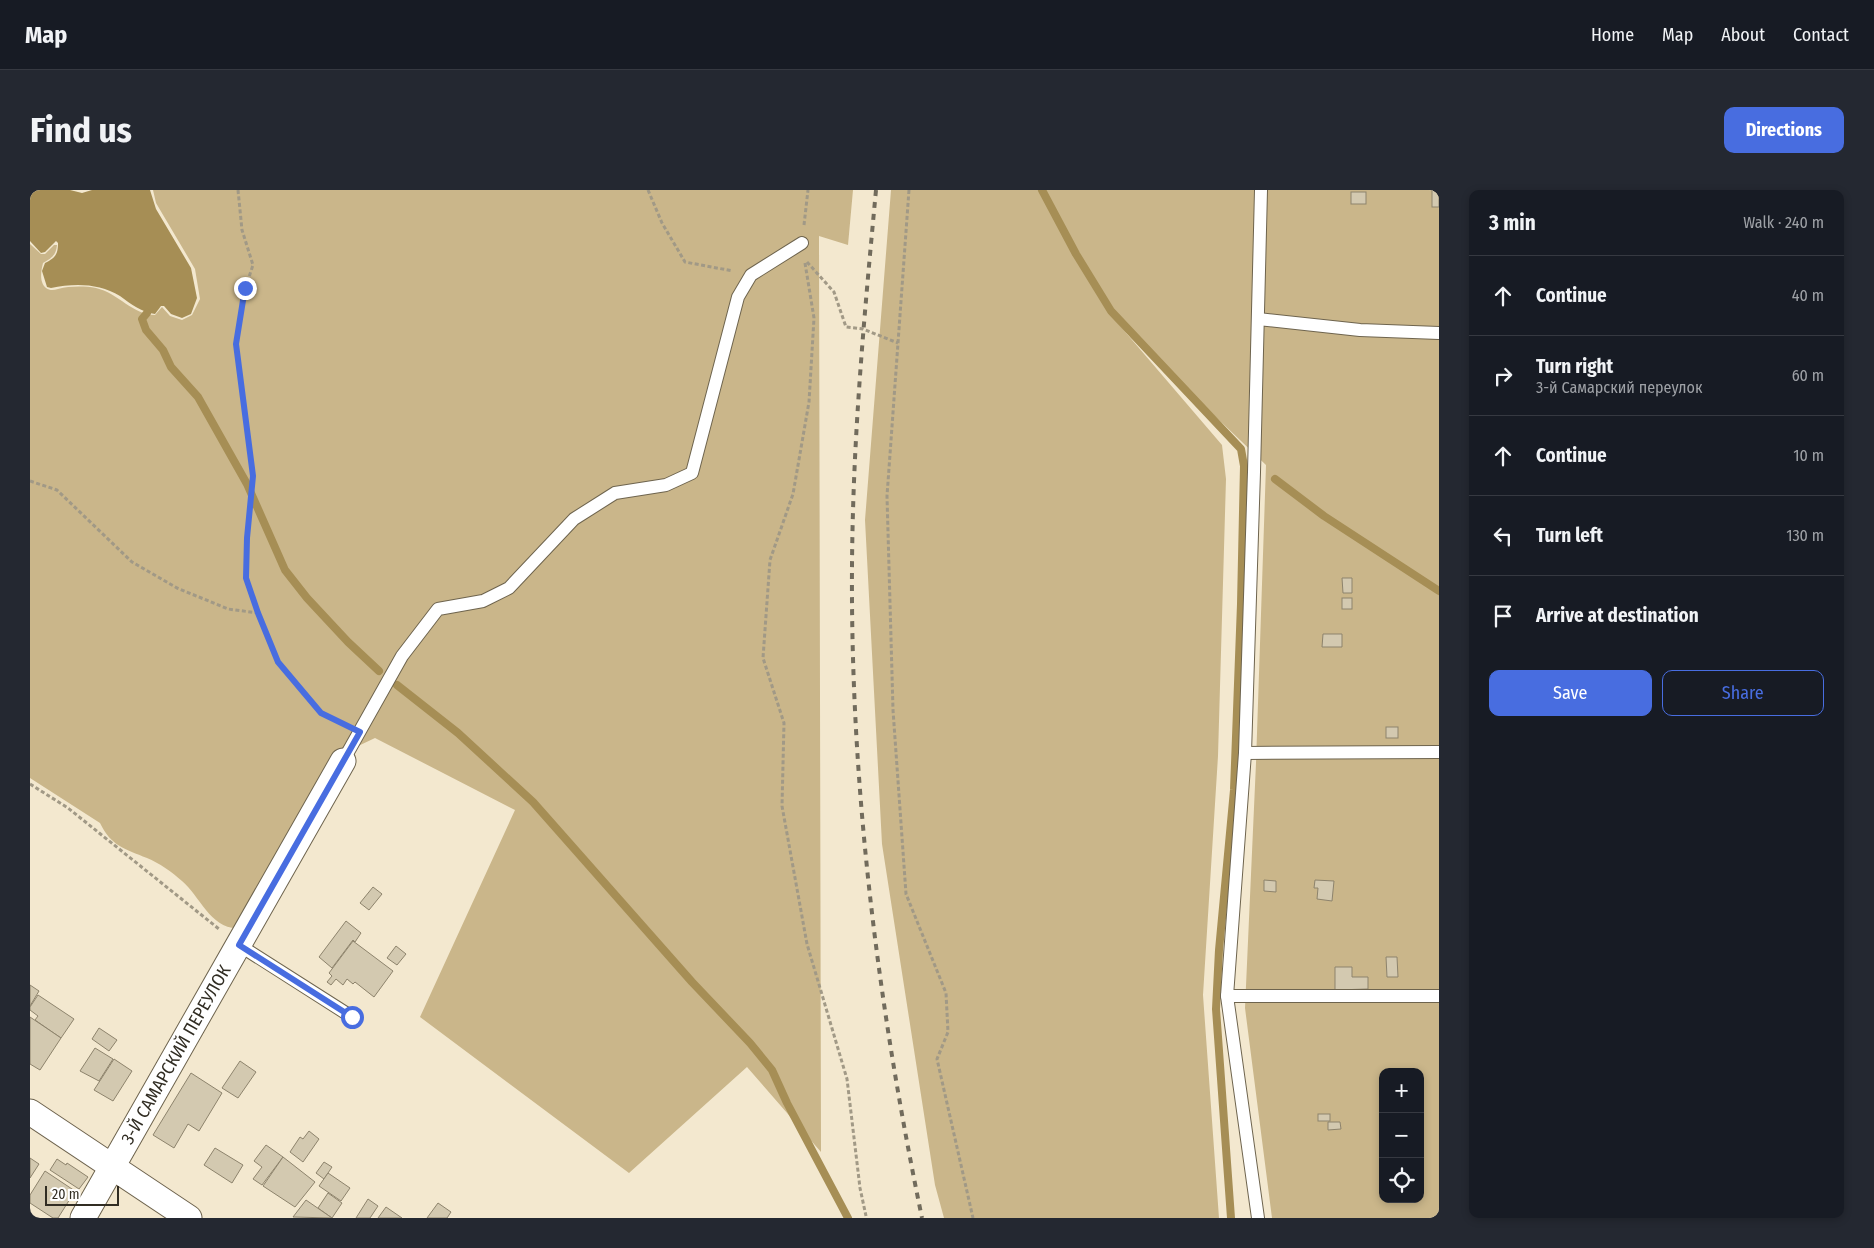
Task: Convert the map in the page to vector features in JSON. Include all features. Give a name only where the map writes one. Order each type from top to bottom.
[{"type":"street","name":"3-Й САМАРСКИЙ ПЕРЕУЛОК","points":[[83,1218],[343,761]]},
{"type":"street","points":[[30,1112],[189,1218]]},
{"type":"lane","points":[[1258,1218],[1227,996],[1245,753],[1261,190]]},
{"type":"lane","points":[[343,761],[402,656],[438,609],[482,602],[509,588],[574,519],[615,493],[666,485],[692,473],[738,297],[752,275],[802,243]]},
{"type":"lane","points":[[1258,319],[1360,330],[1439,333]]},
{"type":"lane","points":[[1245,753],[1439,752]]},
{"type":"lane","points":[[239,945],[352,1017]]},
{"type":"lane","points":[[1227,996],[1439,996]]},
{"type":"path","points":[[238,190],[242,230],[252,265],[245,288],[236,344],[253,476],[247,538],[246,578],[278,662],[321,713],[360,732]]},
{"type":"path","points":[[648,190],[662,223],[685,262],[752,275]]},
{"type":"path","points":[[802,243],[808,190]]},
{"type":"path","points":[[909,190],[886,496],[893,710],[906,894],[946,993],[948,1032],[937,1059],[973,1218]]},
{"type":"path","points":[[866,1216],[860,1188],[847,1080],[807,944],[782,806],[784,723],[763,658],[770,560],[793,494],[809,402],[814,318],[805,259],[834,292],[846,327],[863,328],[898,342]]},
{"type":"path","points":[[30,481],[57,490],[132,562],[177,588],[228,609],[258,613]]},
{"type":"path","points":[[30,784],[68,808],[239,945]]},
{"type":"shaded area","points":[[30,190],[70,190],[82,193],[92,190],[150,190],[156,209],[191,268],[197,298],[191,314],[182,318],[171,314],[164,306],[161,306],[155,314],[150,313],[136,307],[112,292],[95,286],[69,285],[47,287],[42,271],[45,263],[55,256],[58,243],[56,241],[45,252],[41,253],[30,241]]},
{"type":"shaded area","points":[[153,190],[853,190],[848,245],[819,236],[821,1152],[747,1067],[629,1173],[420,1017],[515,810],[375,738],[337,756],[239,928],[221,924],[213,918],[188,887],[174,874],[156,862],[119,846],[104,831],[100,823],[30,778],[30,244],[41,254],[45,254],[54,245],[57,245],[55,254],[43,263],[42,266],[41,280],[44,286],[50,290],[67,287],[96,288],[147,314],[155,315],[162,307],[170,316],[182,320],[192,315],[200,299],[195,269],[156,203]]},
{"type":"shaded area","points":[[891,190],[1439,190],[1439,1218],[1272,1218],[1245,1008],[1256,763],[1266,465],[1115,320],[1222,445],[1226,479],[1218,756],[1203,995],[1219,1218],[944,1218],[935,1185],[882,844],[865,520]]},
{"type":"building","points":[[1432,190],[1439,190],[1439,207],[1432,207]]},
{"type":"building","points":[[1351,192],[1366,192],[1366,204],[1351,204]]},
{"type":"building","points":[[1342,578],[1352,578],[1352,593],[1343,593]]},
{"type":"building","points":[[1342,598],[1352,598],[1352,609],[1342,609]]},
{"type":"building","points":[[1323,634],[1342,634],[1342,647],[1322,647]]},
{"type":"building","points":[[1386,727],[1398,727],[1398,738],[1386,738]]},
{"type":"building","points":[[1264,880],[1276,881],[1276,892],[1264,891]]},
{"type":"building","points":[[1315,880],[1334,881],[1332,901],[1317,899],[1318,888],[1314,888]]},
{"type":"building","points":[[373,887],[382,894],[369,910],[360,903]]},
{"type":"building","points":[[346,921],[361,933],[355,942],[353,940],[332,968],[319,957]]},
{"type":"building","points":[[353,941],[393,971],[374,997],[355,982],[353,984],[347,979],[343,985],[336,979],[331,985],[327,982],[332,976],[329,973]]},
{"type":"building","points":[[396,946],[406,954],[397,965],[387,958]]},
{"type":"building","points":[[1386,957],[1397,957],[1398,977],[1387,977]]},
{"type":"building","points":[[1335,967],[1352,967],[1352,977],[1368,977],[1368,989],[1335,990]]},
{"type":"building","points":[[30,985],[39,991],[30,1006]]},
{"type":"building","points":[[38,995],[74,1019],[61,1038],[35,1020],[38,1016],[30,1010],[30,1007]]},
{"type":"building","points":[[30,1017],[61,1038],[40,1070],[30,1064]]},
{"type":"building","points":[[99,1028],[117,1040],[109,1051],[92,1039]]},
{"type":"building","points":[[95,1048],[113,1059],[99,1081],[80,1071]]},
{"type":"building","points":[[114,1059],[132,1071],[113,1101],[94,1090]]},
{"type":"building","points":[[240,1061],[256,1072],[238,1098],[222,1088]]},
{"type":"building","points":[[191,1073],[222,1093],[199,1131],[188,1124],[174,1148],[153,1135]]},
{"type":"building","points":[[1318,1114],[1330,1114],[1330,1121],[1318,1121]]},
{"type":"building","points":[[1328,1122],[1340,1122],[1341,1129],[1328,1130]]},
{"type":"building","points":[[309,1131],[319,1139],[303,1162],[290,1152],[300,1137],[303,1139]]},
{"type":"building","points":[[266,1145],[283,1157],[262,1185],[253,1179],[262,1167],[254,1161]]},
{"type":"building","points":[[215,1148],[243,1165],[232,1183],[204,1165]]},
{"type":"building","points":[[283,1157],[315,1182],[295,1207],[263,1186]]},
{"type":"building","points":[[30,1158],[39,1164],[30,1178]]},
{"type":"building","points":[[57,1159],[66,1165],[67,1163],[88,1177],[79,1189],[50,1170]]},
{"type":"building","points":[[324,1162],[332,1167],[324,1179],[316,1173]]},
{"type":"building","points":[[45,1171],[75,1191],[58,1218],[53,1218],[30,1203],[30,1195]]},
{"type":"building","points":[[328,1173],[350,1188],[341,1201],[319,1186]]},
{"type":"building","points":[[328,1193],[342,1203],[332,1218],[318,1208]]},
{"type":"building","points":[[368,1199],[378,1206],[370,1218],[356,1218]]},
{"type":"building","points":[[306,1200],[332,1218],[293,1217]]},
{"type":"building","points":[[438,1203],[451,1212],[447,1218],[427,1218]]},
{"type":"building","points":[[386,1207],[402,1218],[378,1218]]},
{"type":"waterway","points":[[1042,190],[1076,254],[1111,311],[1241,449],[1244,466],[1234,790],[1219,950],[1216,1009],[1231,1218]]},
{"type":"waterway","points":[[147,313],[142,319],[146,330],[163,350],[171,367],[198,397],[247,484],[285,570],[307,598],[348,642],[379,671]]},
{"type":"waterway","points":[[1275,479],[1324,516],[1439,591]]},
{"type":"waterway","points":[[397,685],[458,733],[533,802],[692,982],[750,1043],[772,1070],[787,1103],[848,1218]]},
{"type":"railway","points":[[876,190],[854,471],[852,600],[854,689],[859,778],[877,955],[905,1131],[922,1218]]},
{"type":"route","points":[[245,288],[236,344],[253,476],[247,538],[246,578],[278,662],[321,713],[360,732],[239,945],[352,1017]]}]
